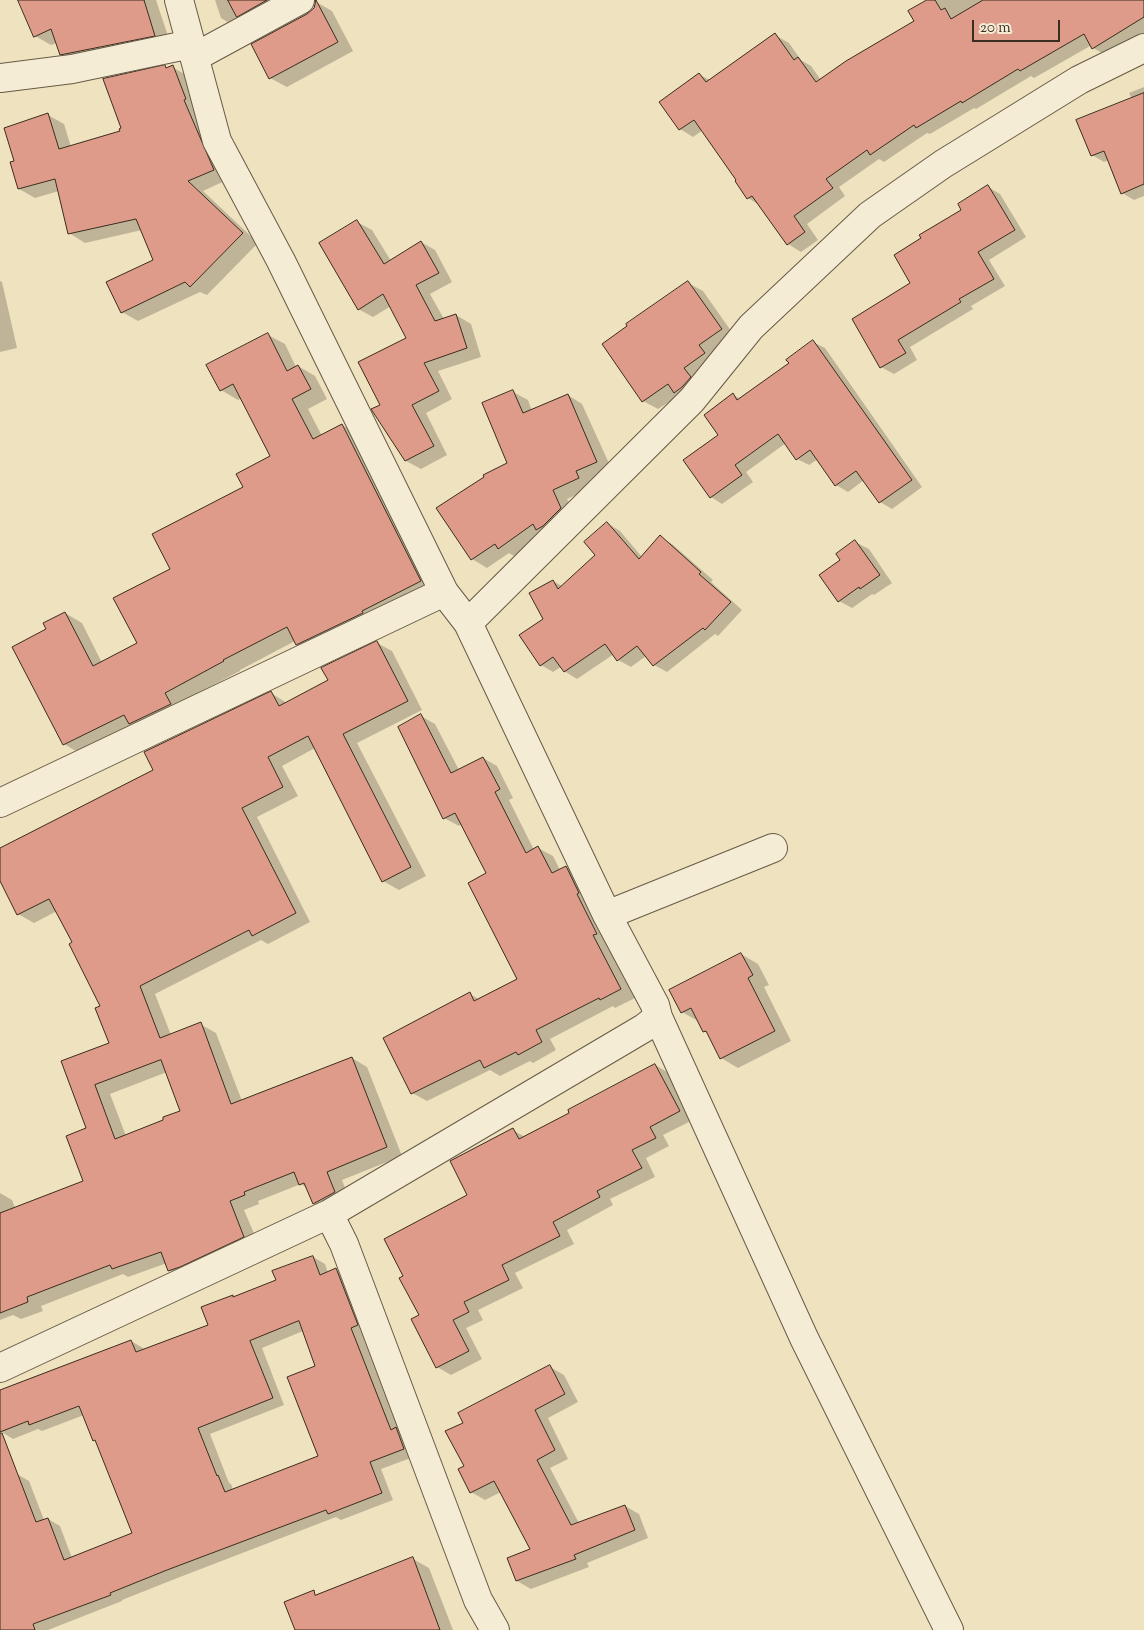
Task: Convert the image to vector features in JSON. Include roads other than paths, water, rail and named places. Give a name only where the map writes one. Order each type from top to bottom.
[{"type":"street","points":[[179,0],[217,141],[281,261],[444,592],[468,623],[607,915],[655,1006],[658,1017],[804,1338],[949,1630]]},
{"type":"street","points":[[0,78],[193,51],[300,0]]},
{"type":"street","points":[[468,623],[692,400],[751,327],[870,215],[943,164],[1071,85],[1144,48]]},
{"type":"street","points":[[0,803],[444,592]]},
{"type":"street","points":[[607,915],[773,848]]},
{"type":"street","points":[[0,1368],[329,1214],[644,1028],[658,1017]]},
{"type":"street","points":[[329,1214],[344,1244],[478,1600],[495,1630]]}]
